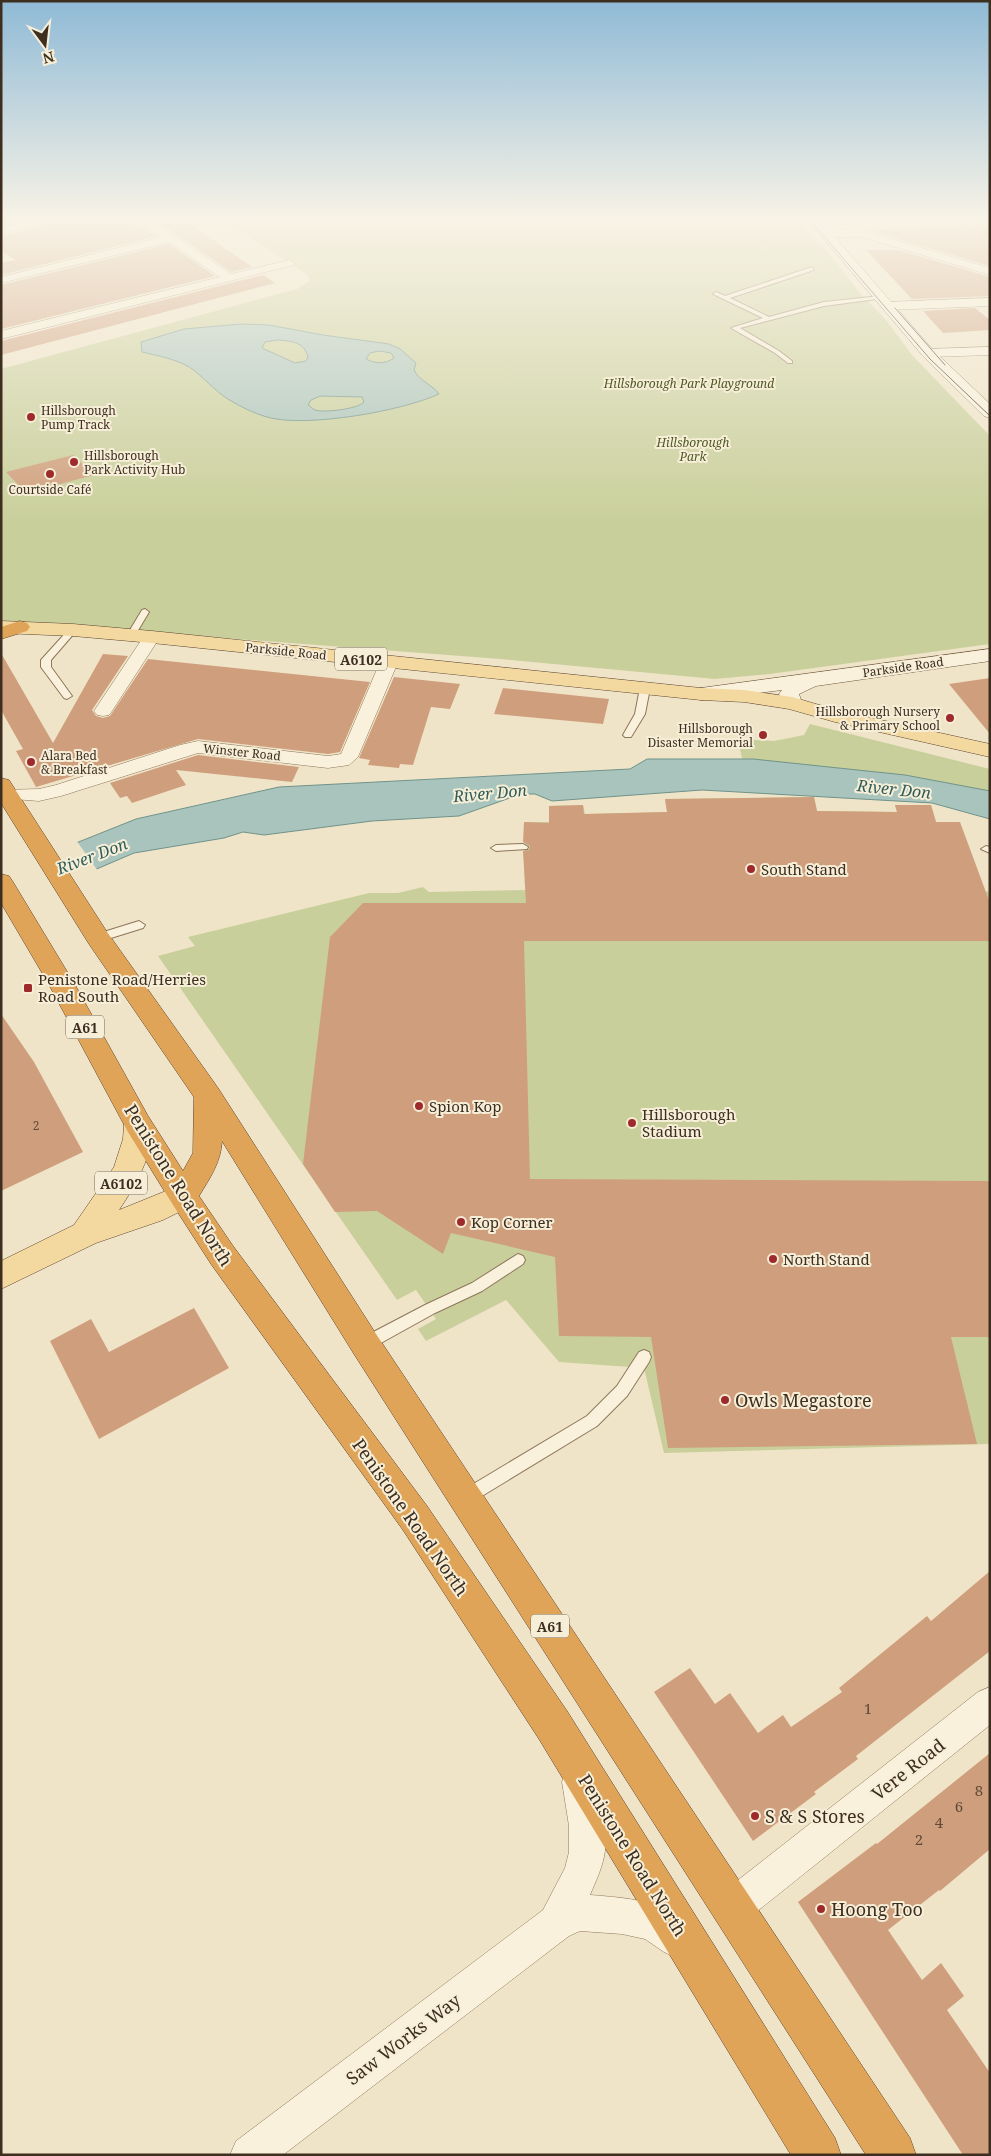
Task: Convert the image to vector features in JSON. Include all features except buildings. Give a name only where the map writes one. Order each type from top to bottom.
[{"type":"highway","name":"A61","points":[[4,790],[92,928],[130,980],[208,1096],[365,1344],[892,2155]]},
{"type":"highway","name":"Penistone Road North","points":[[1,882],[61,982],[138,1124],[183,1196],[222,1255],[415,1518],[575,1760],[818,2155]]},
{"type":"highway","points":[[183,1196],[204,1162],[207,1153],[208,1096]]},
{"type":"main road","name":"Parkside Road","points":[[1,620],[8,629],[73,630],[152,637],[700,694],[744,696],[792,703]]},
{"type":"main road","name":"Parkside Road","points":[[700,694],[742,707],[780,714],[812,715]]},
{"type":"main road","points":[[792,703],[797,709],[812,715]]},
{"type":"main road","name":"A6102","points":[[792,703],[836,716],[990,751]]},
{"type":"main road","name":"A6102","points":[[812,715],[836,716]]},
{"type":"main road","name":"A6102","points":[[85,1234],[120,1186],[138,1140],[138,1124]]},
{"type":"main road","name":"A6102","points":[[1,1276],[85,1234],[152,1211],[183,1196]]},
{"type":"street","points":[[1,335],[57,321]]},
{"type":"street","points":[[900,321],[928,353],[990,413]]},
{"type":"street","points":[[928,353],[990,351]]},
{"type":"street","points":[[103,711],[152,637]]},
{"type":"street","name":"Parkside Road","points":[[700,694],[990,655]]},
{"type":"street","name":"Winster Road","points":[[4,790],[39,795],[61,790],[187,749],[198,748],[328,762],[342,761],[348,757],[389,662]]},
{"type":"street","name":"Parkside Road","points":[[792,703],[789,694],[792,690],[800,684],[817,679]]},
{"type":"street","name":"Vere Road","points":[[732,1908],[990,1704]]},
{"type":"street","name":"Saw Works Way","points":[[556,1923],[570,1897],[587,1852],[586,1826],[575,1760]]},
{"type":"street","name":"Saw Works Way","points":[[250,2155],[556,1923],[580,1913],[622,1916],[652,1922],[691,1948]]},
{"type":"lane","points":[[763,321],[734,328],[777,352],[790,362]]},
{"type":"lane","points":[[131,636],[145,612]]},
{"type":"lane","points":[[67,696],[46,667],[46,660],[73,630]]},
{"type":"lane","points":[[628,735],[640,714],[645,688]]},
{"type":"lane","points":[[496,848],[523,847]]},
{"type":"lane","points":[[92,928],[139,925]]},
{"type":"lane","points":[[365,1344],[430,1309],[477,1287],[518,1260]]},
{"type":"lane","points":[[466,1497],[592,1420],[622,1391],[644,1357]]},
{"type":"green space","name":"Hillsborough Park","points":[[180,321],[886,321],[912,355],[990,436],[990,644],[770,674],[715,679],[500,659],[1,621],[1,369]]},
{"type":"green space","points":[[810,724],[990,769],[990,791],[905,775],[742,759],[738,739],[774,741],[804,735]]},
{"type":"green space","name":"Hillsborough Stadium","points":[[814,797],[817,811],[897,812],[895,805],[931,805],[936,822],[985,891],[990,892],[990,1444],[664,1453],[644,1368],[559,1362],[506,1300],[426,1341],[418,1329],[436,1319],[416,1290],[397,1300],[158,956],[195,946],[188,937],[369,893],[398,893],[423,887],[429,892],[525,890],[524,822],[549,822],[549,806],[583,805],[585,814],[667,812],[665,799]]},
{"type":"water","points":[[241,324],[269,325],[389,344],[400,349],[416,363],[414,370],[439,394],[403,406],[356,416],[308,420],[271,418],[252,412],[228,399],[189,367],[170,359],[142,352],[141,342],[184,329]],"holes":[[[277,340],[300,345],[304,348],[308,357],[306,361],[295,363],[262,348],[265,342]],[[379,351],[391,353],[394,358],[380,363],[373,362],[366,359],[370,353]],[[320,396],[362,397],[364,402],[355,407],[333,411],[319,411],[314,410],[308,405],[311,400]]]},
{"type":"water","name":"River Don","points":[[647,759],[753,759],[905,775],[990,791],[990,819],[932,803],[702,790],[552,801],[535,794],[521,794],[459,816],[372,821],[264,835],[243,832],[224,838],[134,853],[1,910],[1,873],[136,819],[279,787],[630,769]]},
{"type":"pier","points":[[76,840],[98,871],[1,912],[1,870]]},
{"type":"tram line","points":[[897,321],[930,359],[990,416]]},
{"type":"tram line","points":[[906,321],[945,365]]},
{"type":"place","name":"Hillsborough Pump Track","points":[[31,417]]},
{"type":"place","name":"Hillsborough Park Activity Hub","points":[[74,462]]},
{"type":"place","name":"Courtside Café","points":[[50,474]]},
{"type":"place","name":"Hillsborough Nursery & Primary School","points":[[950,718]]},
{"type":"place","name":"Hillsborough Disaster Memorial","points":[[763,735]]},
{"type":"place","name":"Alara Bed & Breakfast","points":[[31,762]]},
{"type":"place","name":"South Stand","points":[[751,869]]},
{"type":"place","name":"Penistone Road/Herries Road South","points":[[28,988]]},
{"type":"place","name":"Spion Kop","points":[[419,1106]]},
{"type":"place","name":"Hillsborough Stadium","points":[[632,1123]]},
{"type":"place","name":"Kop Corner","points":[[461,1222]]},
{"type":"place","name":"North Stand","points":[[773,1259]]},
{"type":"place","name":"Owls Megastore","points":[[725,1400]]},
{"type":"place","name":"S & S Stores","points":[[755,1816]]},
{"type":"place","name":"Hoong Too","points":[[821,1909]]},
{"type":"park label","name":"Hillsborough Park Playground","points":[[689,383]]}]
